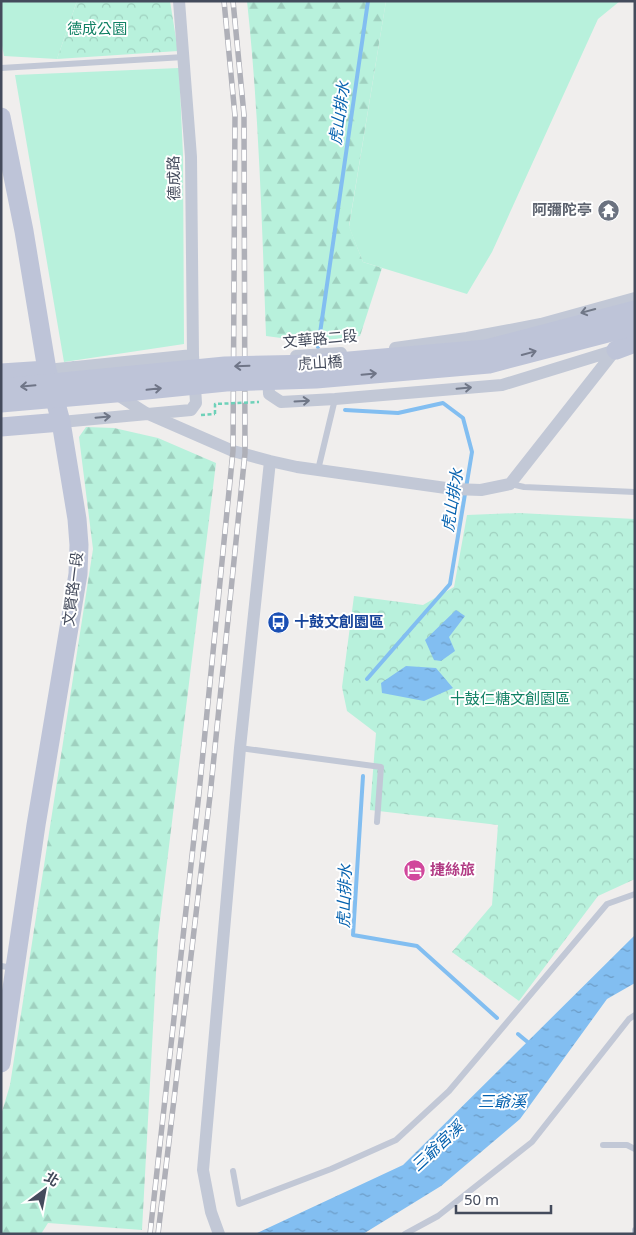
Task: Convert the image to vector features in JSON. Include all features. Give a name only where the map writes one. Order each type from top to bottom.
[{"type":"street","name":"德成路","points":[[179,1],[191,157],[193,355]]},
{"type":"street","name":"文賢路一段","points":[[1,117],[24,231],[47,370],[61,422],[77,519],[79,544],[78,574],[38,815],[8,967],[1,1063]]},
{"type":"street","name":"文華路二段","points":[[616,350],[502,385],[281,402],[269,394],[268,369],[279,357],[390,349],[467,338],[542,324],[635,298]]},
{"type":"street","name":"虎山橋","points":[[1,388],[225,366],[315,364],[486,349],[635,310]]},
{"type":"street","points":[[73,367],[146,413],[233,451],[270,461],[318,470],[453,489],[481,490],[510,484],[616,350],[635,318]]},
{"type":"street","name":"虎山橋","points":[[1,403],[226,382],[316,379],[489,364],[635,326]]},
{"type":"street","points":[[616,350],[635,343]]},
{"type":"street","points":[[1,373],[193,355],[196,403],[191,410],[1,427]]},
{"type":"street","points":[[219,1234],[211,1212],[203,1170],[240,748],[270,461]]},
{"type":"lane","points":[[1,68],[184,57]]},
{"type":"lane","points":[[318,470],[335,399]]},
{"type":"lane","points":[[510,484],[524,487],[635,492]]},
{"type":"lane","points":[[240,748],[381,767],[377,822]]},
{"type":"lane","points":[[233,1171],[239,1204],[331,1169],[396,1140],[449,1091],[607,904],[635,894]]},
{"type":"lane","points":[[405,1234],[438,1216],[532,1142],[629,1018],[635,1015]]},
{"type":"lane","points":[[603,1145],[626,1145],[635,1149]]},
{"type":"path","points":[[215,414],[215,404],[259,402]]},
{"type":"green space","points":[[1,1],[77,1],[57,59],[4,56],[1,40]]},
{"type":"green space","name":"德成公園","points":[[77,1],[170,1],[178,51],[57,59]]},
{"type":"green space","points":[[247,1],[386,1],[349,226],[363,262],[382,268],[360,336],[311,342],[266,336],[257,127]]},
{"type":"green space","points":[[386,1],[620,1],[598,19],[492,252],[467,294],[363,262],[349,227]]},
{"type":"green space","points":[[179,68],[183,155],[184,344],[64,362],[15,75]]},
{"type":"green space","points":[[86,427],[114,428],[158,438],[216,463],[158,936],[142,1230],[48,1223],[41,1234],[1,1234],[1,1115],[10,1085],[93,549],[79,437]]},
{"type":"green space","name":"十鼓仁糖文創園區","points":[[519,513],[635,519],[635,879],[598,896],[519,1001],[452,952],[492,905],[498,825],[370,810],[376,733],[347,711],[342,687],[354,596],[423,605],[454,587],[467,515]]},
{"type":"water","points":[[456,610],[465,616],[449,637],[455,651],[441,661],[434,660],[425,640]]},
{"type":"water","points":[[406,666],[436,668],[453,688],[424,701],[382,693],[381,683]]},
{"type":"water","name":"三爺溪","points":[[635,935],[635,983],[607,999],[520,1119],[441,1186],[363,1234],[255,1234],[403,1165]]},
{"type":"waterway","name":"虎山排水","points":[[318,347],[368,1]]},
{"type":"waterway","name":"虎山排水","points":[[345,410],[398,413],[443,403],[463,418],[472,452],[450,584],[367,679]]},
{"type":"waterway","name":"虎山排水","points":[[363,776],[353,935],[417,946],[497,1018]]},
{"type":"waterway","name":"虎山排水","points":[[518,1034],[530,1044]]},
{"type":"railway","points":[[150,1234],[199,793],[233,451],[235,116],[224,1]]},
{"type":"railway","points":[[158,1234],[210,796],[245,453],[244,115],[233,1]]},
{"type":"place","name":"阿彌陀亭","points":[[608,210]]},
{"type":"place","name":"十鼓文創園區","points":[[278,622]]},
{"type":"place","name":"捷絲旅","points":[[414,870]]},
{"type":"water label","name":"三爺宮溪","points":[[437,1146]]}]
